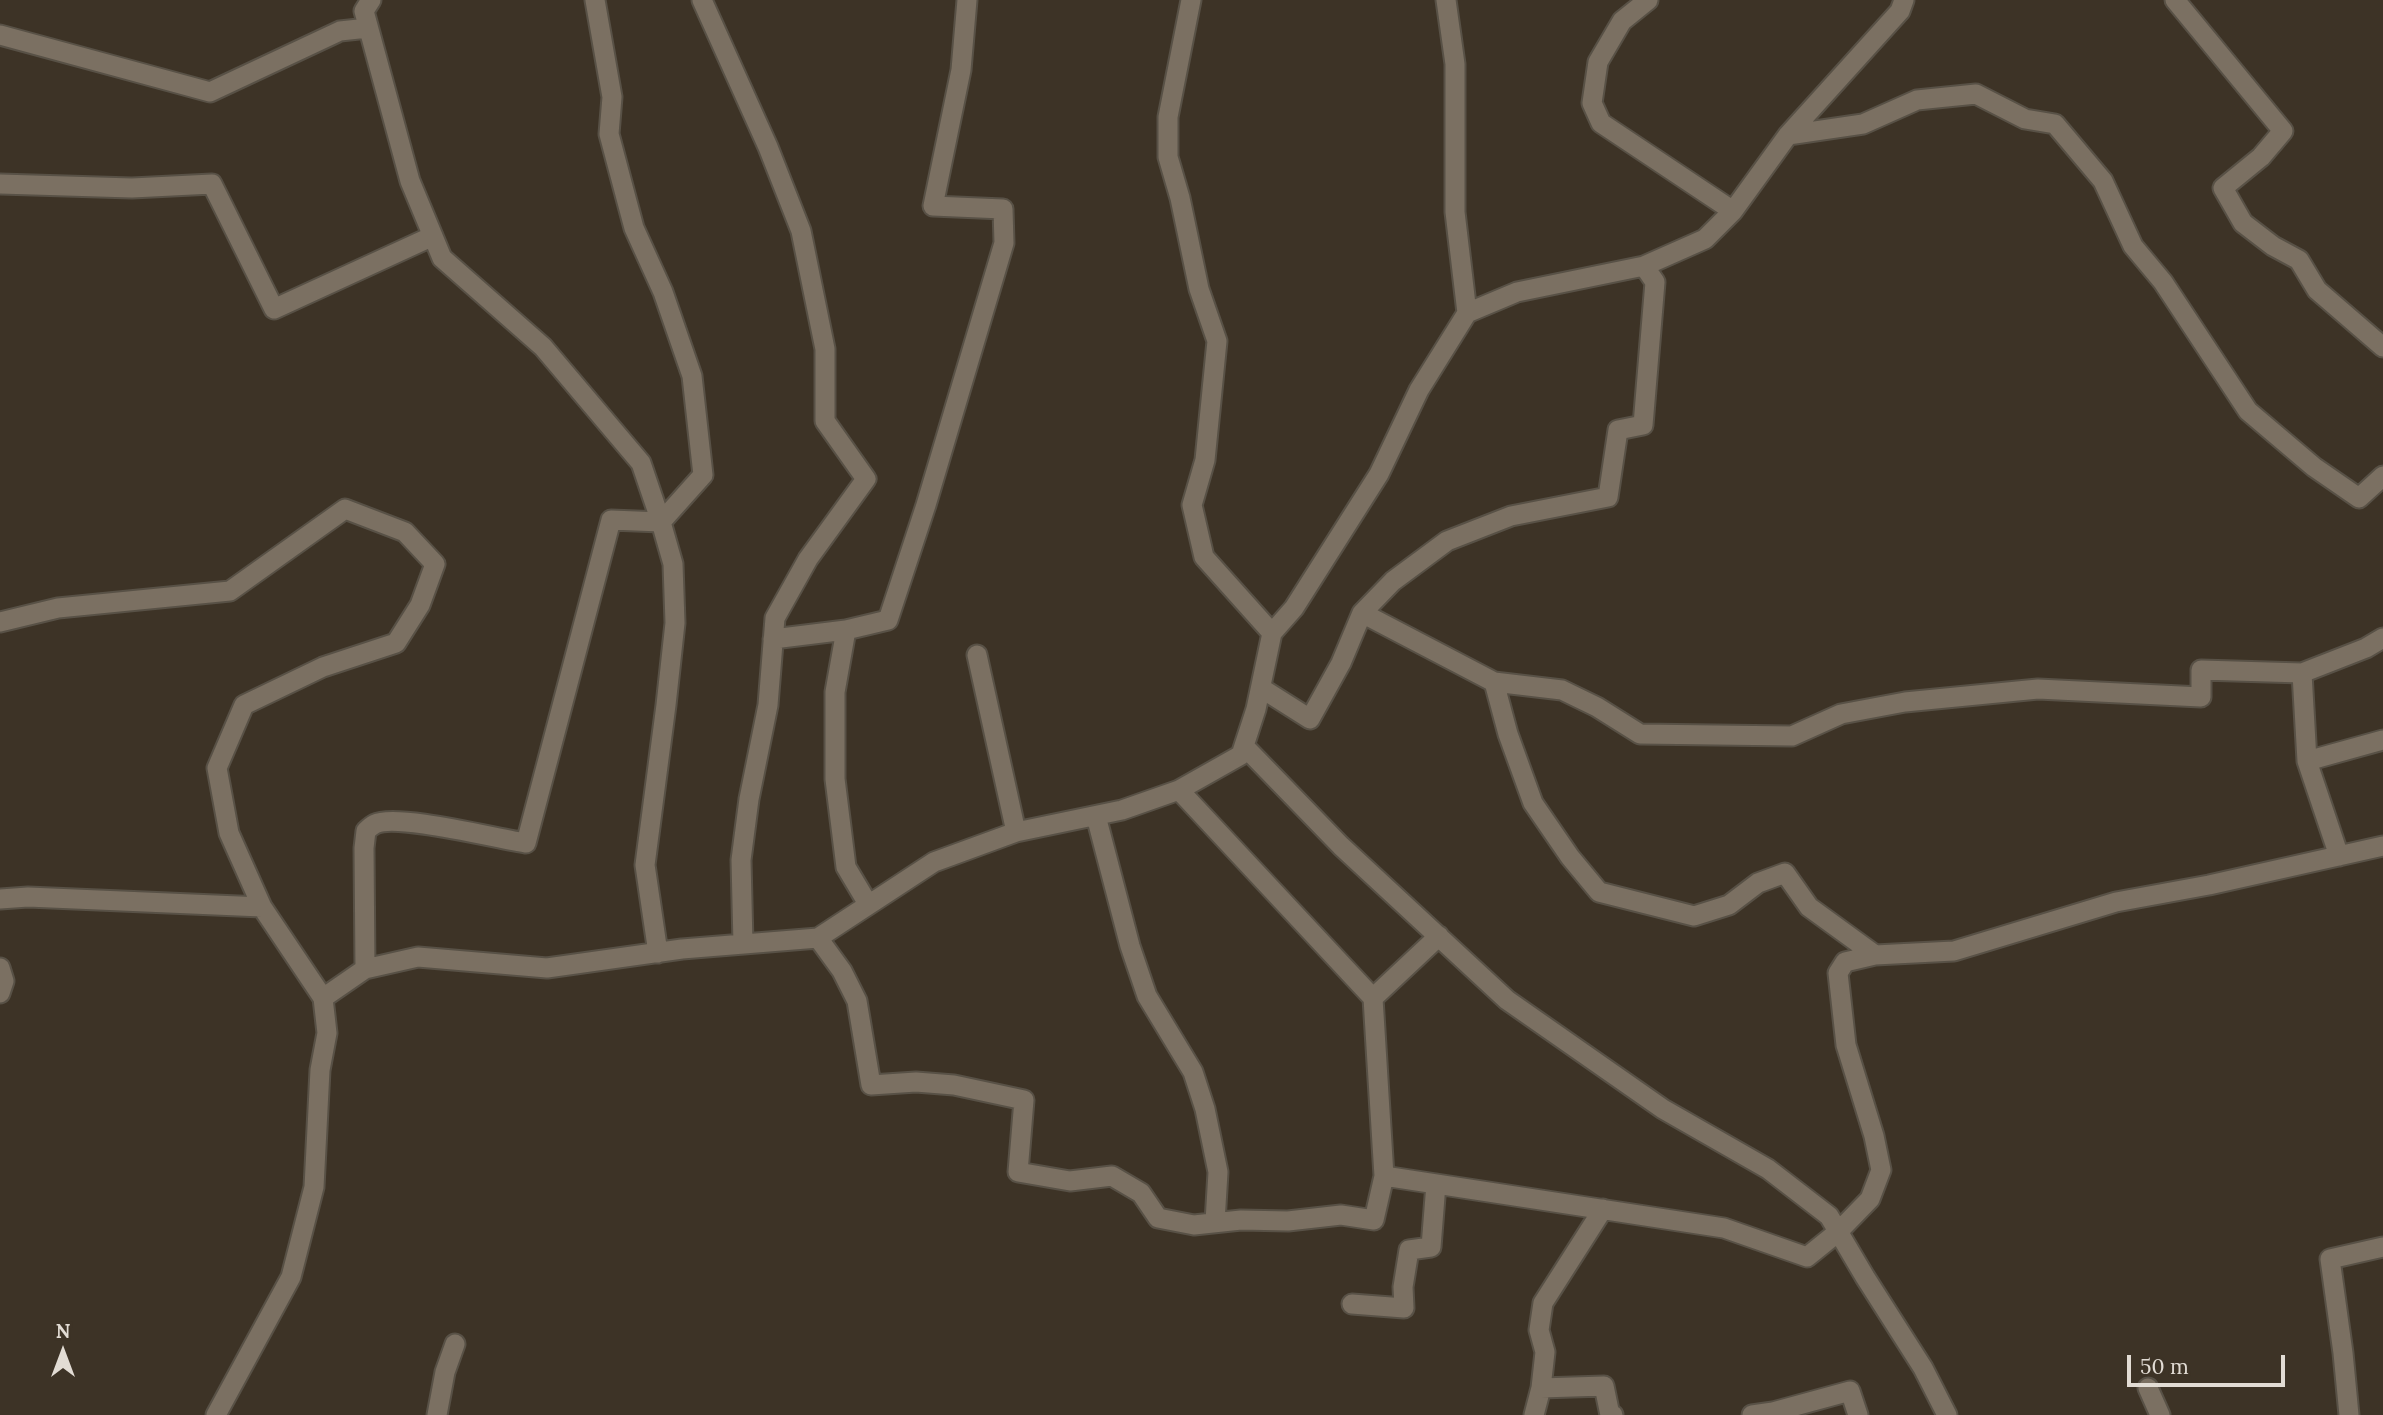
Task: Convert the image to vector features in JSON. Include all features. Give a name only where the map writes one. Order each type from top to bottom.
[{"type":"street","points":[[371,0],[364,11],[410,181],[442,258],[543,347],[641,463],[661,522],[673,564],[675,623],[645,865],[658,953]]},
{"type":"street","points":[[365,969],[366,831],[376,823],[392,822],[444,827],[526,843],[611,520],[661,522],[704,475],[692,376],[663,292],[634,228],[609,134],[612,97],[595,0]]},
{"type":"street","points":[[702,0],[768,147],[802,231],[825,349],[825,421],[866,479],[808,559],[775,618],[768,705],[749,799],[741,860],[743,944]]},
{"type":"street","points":[[773,639],[846,630],[888,620],[926,505],[1004,243],[1003,209],[933,206],[961,70],[967,0]]},
{"type":"street","points":[[1191,0],[1168,117],[1168,158],[1180,198],[1199,289],[1217,341],[1205,460],[1192,505],[1204,557],[1272,633]]},
{"type":"street","points":[[1446,0],[1455,64],[1455,212],[1467,313]]},
{"type":"street","points":[[1648,0],[1622,21],[1598,62],[1592,103],[1601,123],[1732,211]]},
{"type":"street","points":[[323,998],[365,969],[418,957],[547,968],[658,953],[818,938],[934,862],[1016,832],[1122,810],[1179,790],[1241,755],[1261,688],[1272,633],[1294,608],[1378,474],[1419,390],[1467,313],[1517,292],[1644,266],[1706,239],[1732,211],[1788,135],[1900,11],[1904,0]]},
{"type":"street","points":[[2175,0],[2283,131],[2261,158],[2223,188],[2243,223],[2273,246],[2299,260],[2317,290],[2383,347]]},
{"type":"street","points":[[0,35],[210,92],[340,32],[368,28]]},
{"type":"street","points":[[1788,135],[1863,124],[1917,100],[1976,94],[2025,119],[2055,124],[2103,181],[2133,246],[2164,282],[2248,411],[2314,467],[2359,498],[2383,477]]},
{"type":"street","points":[[0,184],[132,188],[212,184],[274,309],[433,236]]},
{"type":"street","points":[[1261,688],[1310,719],[1341,663],[1362,613],[1393,581],[1447,541],[1511,516],[1608,497],[1618,430],[1643,425],[1655,282],[1644,266]]},
{"type":"street","points":[[0,622],[58,608],[230,591],[345,509],[405,532],[435,564],[420,605],[396,643],[323,667],[244,705],[217,768],[229,833],[262,907],[323,998],[327,1033],[320,1070],[314,1187],[290,1278],[216,1415]]},
{"type":"street","points":[[1362,613],[1494,682],[1562,690],[1597,707],[1640,734],[1792,736],[1841,714],[1905,702],[2038,689],[2201,697],[2201,670],[2302,673],[2366,648],[2383,638]]},
{"type":"street","points":[[846,630],[835,692],[835,779],[846,867],[868,904]]},
{"type":"street","points":[[976,655],[1016,832]]},
{"type":"street","points":[[2302,673],[2307,761],[2339,856]]},
{"type":"street","points":[[1494,682],[1508,734],[1533,803],[1599,892],[1694,916],[1729,905],[1758,883],[1785,873],[1809,907],[1875,955]]},
{"type":"street","points":[[2307,761],[2383,740]]},
{"type":"street","points":[[1244,746],[1341,846],[1507,1000],[1663,1108],[1768,1169],[1829,1216],[1923,1367],[1947,1415]]},
{"type":"street","points":[[818,938],[842,971],[857,1001],[871,1085],[916,1082],[941,1084],[1024,1100],[1018,1172],[1070,1181],[1112,1176],[1141,1193],[1158,1218],[1194,1225],[1241,1220],[1288,1221],[1341,1215],[1374,1220],[1384,1176],[1373,998],[1179,790]]},
{"type":"street","points":[[1096,816],[1130,946],[1147,996],[1193,1072],[1205,1108],[1218,1172],[1215,1222]]},
{"type":"street","points":[[1384,1176],[1724,1228],[1807,1256],[1838,1232],[1870,1199],[1881,1170],[1874,1136],[1846,1045],[1838,974],[1845,962],[1875,955],[1954,951],[2116,902],[2209,885],[2383,846]]},
{"type":"street","points":[[0,899],[29,897],[262,907]]},
{"type":"street","points":[[1373,998],[1439,936]]},
{"type":"street","points":[[0,968],[4,982],[0,993]]},
{"type":"street","points":[[1352,1304],[1404,1308],[1403,1287],[1409,1250],[1431,1247],[1436,1184]]},
{"type":"street","points":[[1534,1415],[1541,1388],[1545,1352],[1539,1330],[1543,1303],[1603,1209]]},
{"type":"street","points":[[2348,1415],[2343,1353],[2330,1259],[2383,1247]]},
{"type":"street","points":[[437,1415],[444,1372],[455,1345]]},
{"type":"street","points":[[1541,1388],[1604,1386],[1610,1415],[1613,1415]]},
{"type":"street","points":[[2148,1388],[2160,1415]]},
{"type":"street","points":[[1752,1415],[1850,1391],[1857,1415]]}]
